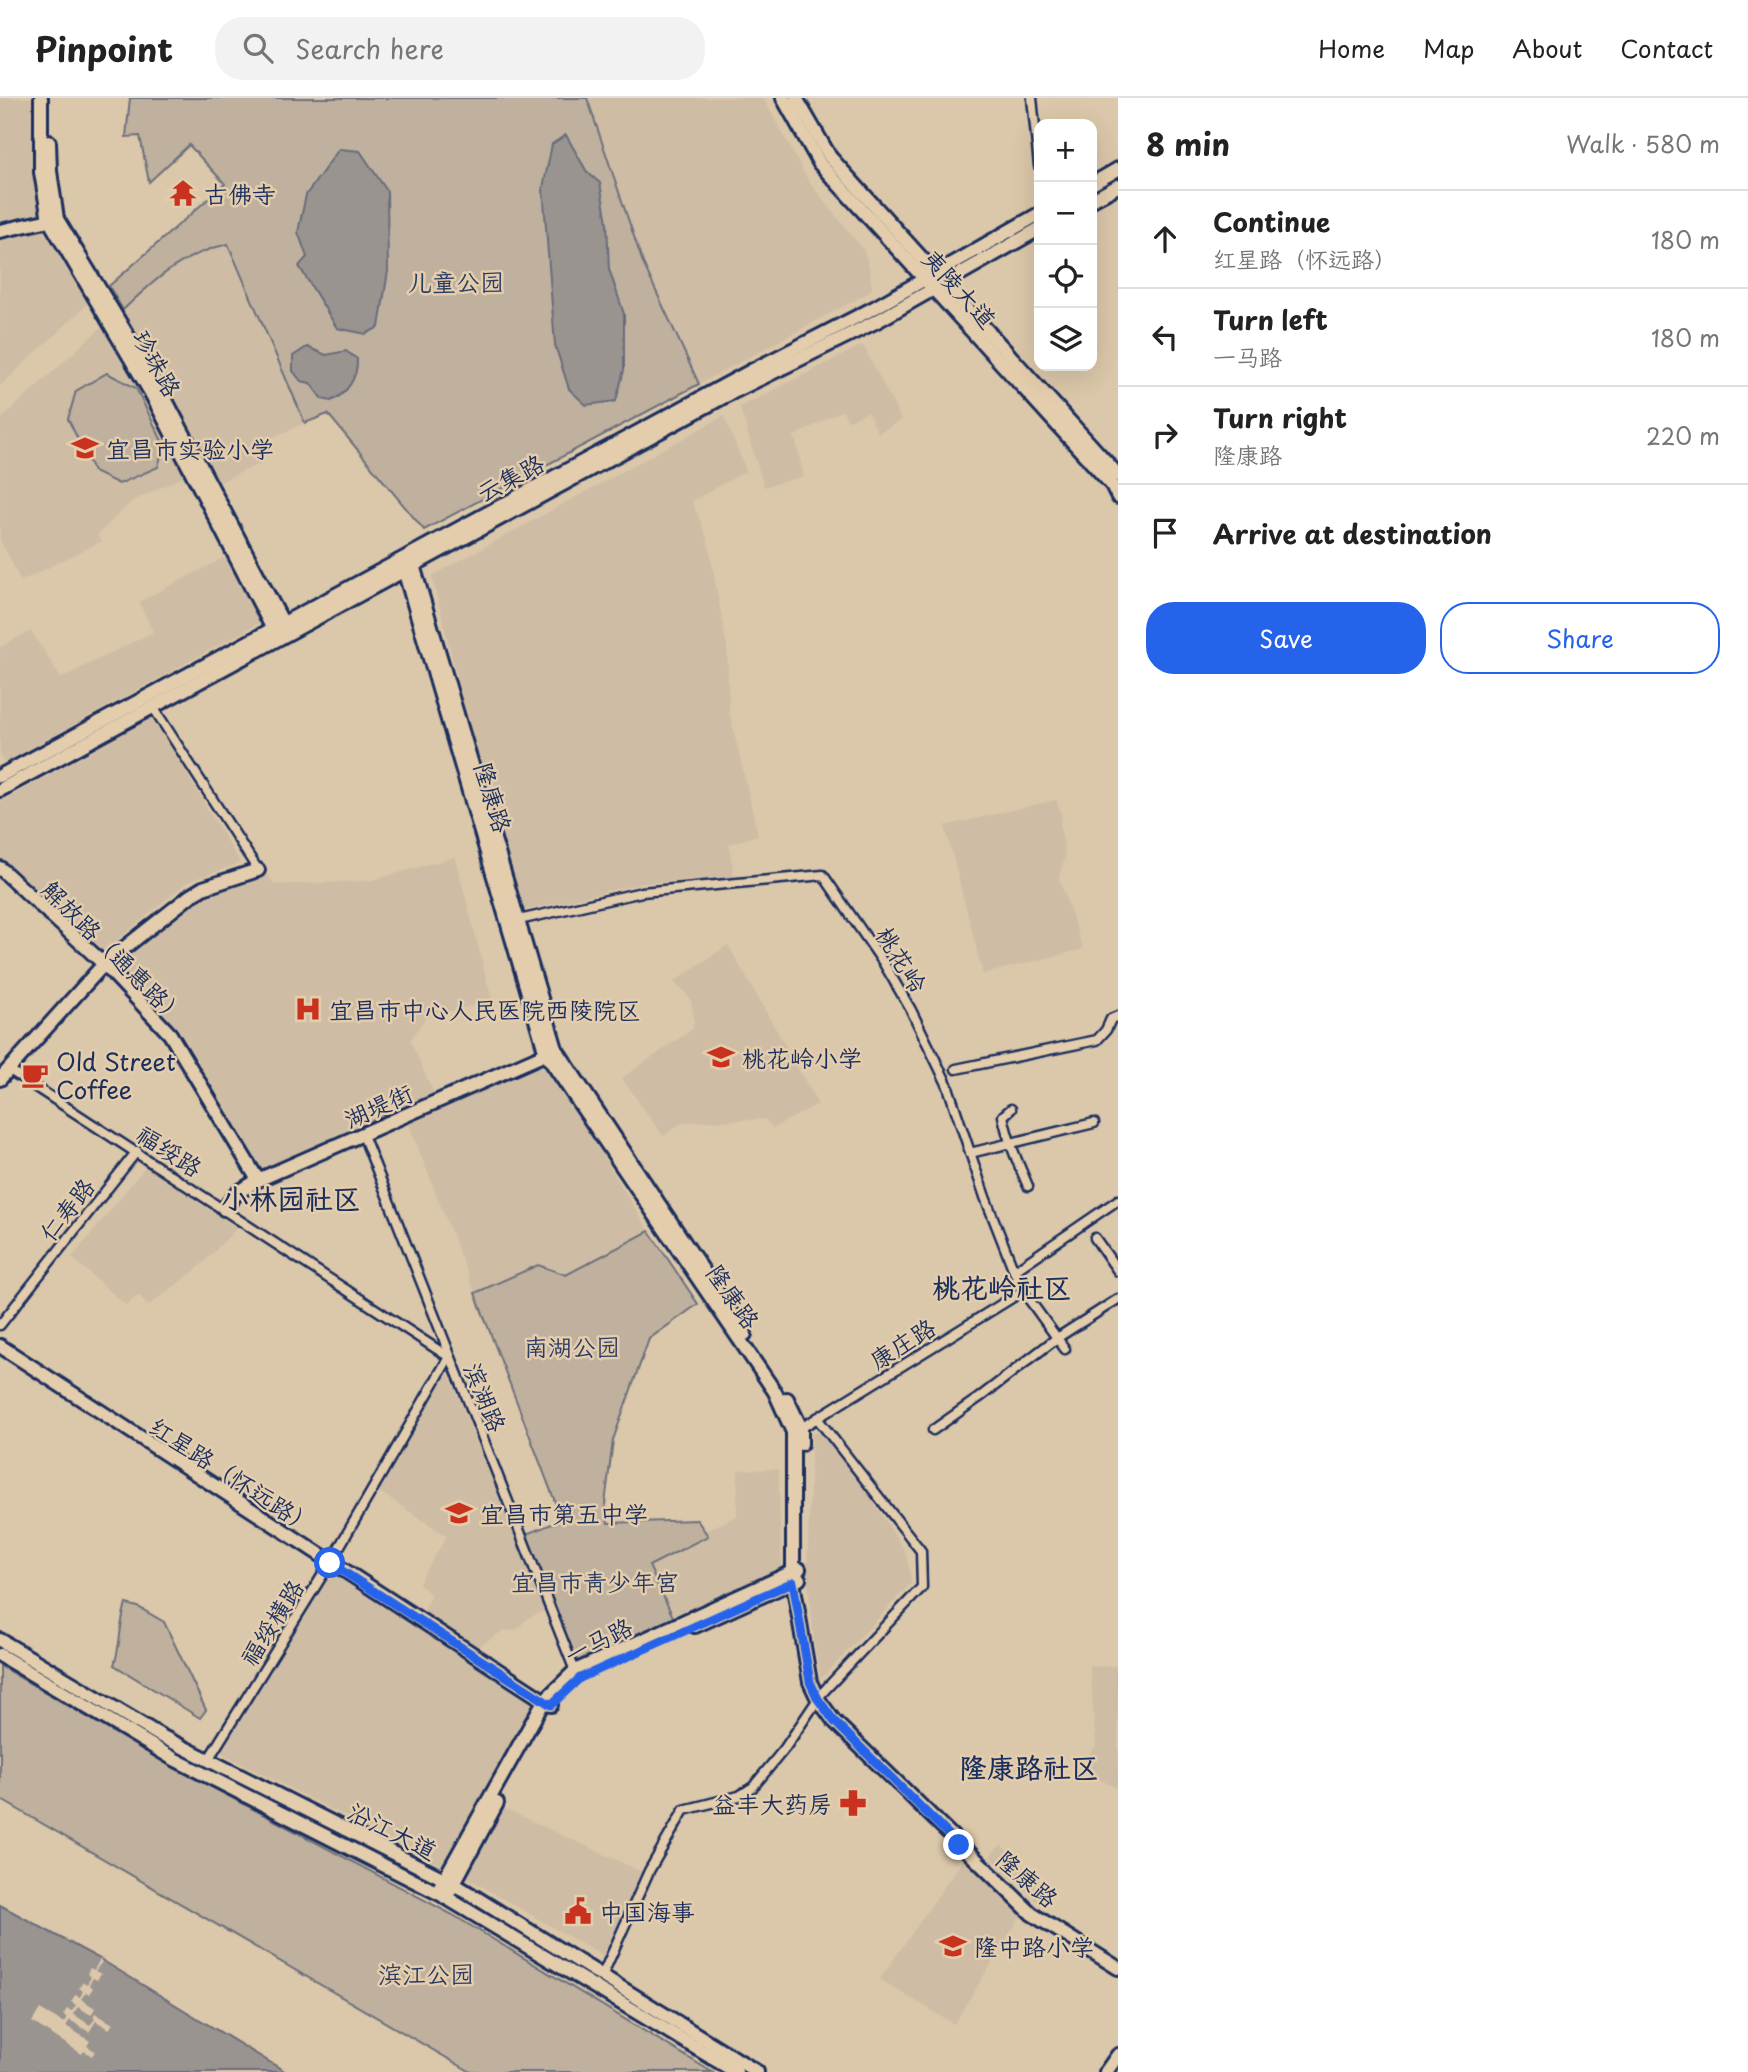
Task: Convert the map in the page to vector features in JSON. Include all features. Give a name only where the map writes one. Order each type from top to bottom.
[{"type":"main road","name":"珍珠路","points":[[41,98],[41,172],[53,219],[160,389],[281,631]]},
{"type":"main road","name":"珍珠路","points":[[48,98],[53,219]]},
{"type":"main road","name":"夷陵大道","points":[[783,98],[820,164],[934,281]]},
{"type":"main road","name":"夷陵大道","points":[[796,98],[830,157],[934,281],[1116,484]]},
{"type":"main road","points":[[1095,182],[1118,169]]},
{"type":"main road","points":[[1097,197],[1118,186]]},
{"type":"main road","name":"云集路","points":[[0,776],[725,396],[879,320],[1034,217]]},
{"type":"main road","points":[[0,231],[53,219]]},
{"type":"main road","name":"云集路","points":[[934,281],[1034,231]]},
{"type":"main road","name":"隆康路","points":[[407,562],[519,920],[551,1051],[782,1388],[801,1428],[796,1575]]},
{"type":"main road","name":"隆康路","points":[[407,562],[551,1051],[775,1392],[793,1432],[796,1575],[820,1696],[844,1731],[1032,1914],[1118,1968]]},
{"type":"main road","name":"云集路","points":[[0,790],[153,708],[281,631]]},
{"type":"main road","name":"解放路（通惠路）","points":[[0,868],[104,964],[170,1034],[258,1180]]},
{"type":"main road","points":[[4,1074],[104,964],[190,896],[204,888],[258,870]]},
{"type":"main road","name":"湖堤街","points":[[224,1209],[237,1193],[258,1180],[551,1051]]},
{"type":"main road","name":"红星路（怀远路）","points":[[0,1346],[547,1703]]},
{"type":"main road","name":"一马路","points":[[442,1895],[547,1703],[575,1671],[796,1575]]},
{"type":"main road","name":"一马路","points":[[547,1703],[580,1678],[796,1575]]},
{"type":"main road","name":"沿江大道","points":[[0,1640],[161,1736],[449,1882],[757,2072]]},
{"type":"main road","name":"沿江大道","points":[[0,1655],[174,1759],[442,1895],[736,2072]]},
{"type":"main road","name":"隆康路","points":[[820,1696],[877,1755],[1036,1908],[1118,1959]]},
{"type":"main road","points":[[1106,2072],[1118,2055]]},
{"type":"street","points":[[1032,98],[1034,119]]},
{"type":"street","points":[[153,708],[258,870]]},
{"type":"street","name":"桃花岭","points":[[519,920],[642,892],[823,875],[883,962],[911,1010],[947,1084],[985,1197],[1023,1291],[1065,1349]]},
{"type":"street","points":[[957,1069],[1097,1040],[1111,1019],[1118,1016]]},
{"type":"street","name":"福绥路","points":[[4,1074],[137,1151],[449,1357]]},
{"type":"street","points":[[1011,1109],[1003,1116],[1010,1143],[1028,1186]]},
{"type":"street","points":[[971,1153],[1094,1123]]},
{"type":"street","name":"滨湖路","points":[[363,1135],[575,1671]]},
{"type":"street","name":"仁寿路","points":[[0,1325],[137,1151]]},
{"type":"street","points":[[1014,1271],[1118,1200]]},
{"type":"street","points":[[1095,1238],[1118,1271]]},
{"type":"street","name":"康庄路","points":[[801,1428],[1023,1291]]},
{"type":"street","points":[[933,1430],[1057,1338],[1118,1299]]},
{"type":"street","name":"福绥横路","points":[[208,1760],[330,1563],[449,1357]]},
{"type":"street","points":[[602,1976],[649,1871],[684,1810],[738,1796],[753,1787],[785,1748],[820,1696],[922,1587],[921,1552],[817,1418]]},
{"type":"shaded area","points":[[0,98],[31,98],[34,179],[43,212],[0,221]]},
{"type":"shaded area","points":[[587,98],[763,98],[809,182],[864,251],[872,288],[866,294],[699,384],[643,263]]},
{"type":"shaded area","points":[[566,135],[587,172],[600,183],[607,222],[609,269],[624,314],[624,370],[616,401],[586,405],[569,389],[555,345],[543,188],[552,144]]},
{"type":"shaded area","points":[[339,149],[360,151],[387,191],[388,271],[379,327],[366,334],[337,328],[299,266],[307,257],[298,232],[306,195]]},
{"type":"shaded area","points":[[48,228],[92,300],[0,386],[0,240]]},
{"type":"shaded area","points":[[228,244],[305,423],[255,445],[264,462],[219,482],[123,310],[159,276],[206,249]]},
{"type":"shaded area","name":"宜昌市实验小学","points":[[105,324],[185,476],[132,501],[97,535],[102,541],[21,581],[0,539],[0,420]]},
{"type":"shaded area","points":[[863,345],[901,420],[878,433],[868,412],[848,421],[843,410],[794,436],[804,476],[764,487],[740,407]]},
{"type":"shaded area","points":[[307,347],[326,355],[346,351],[357,359],[356,372],[350,384],[342,394],[331,401],[322,399],[310,383],[301,381],[293,371],[293,356]]},
{"type":"shaded area","points":[[724,416],[746,471],[692,501],[708,541],[727,647],[729,711],[758,835],[729,844],[734,878],[642,883],[522,911],[480,770],[432,576]]},
{"type":"shaded area","points":[[226,557],[259,623],[4,763],[0,753],[0,647],[31,631],[61,678],[153,632],[139,602]]},
{"type":"shaded area","points":[[153,717],[240,863],[187,882],[102,953],[0,861],[0,802]]},
{"type":"shaded area","points":[[1056,800],[1062,817],[1060,823],[1065,856],[1059,878],[1083,949],[983,974],[945,826]]},
{"type":"shaded area","name":"宜昌市中心人民医院西陵院区","points":[[455,857],[492,1000],[425,1018],[410,1040],[435,1096],[265,1174],[180,1031],[114,967],[195,900],[266,873],[275,885],[369,881]]},
{"type":"shaded area","name":"桃花岭小学","points":[[728,945],[818,1104],[773,1128],[765,1119],[683,1122],[663,1136],[622,1078],[693,1029],[691,1001],[674,982]]},
{"type":"shaded area","points":[[545,1062],[649,1231],[566,1275],[538,1266],[475,1293],[408,1122]]},
{"type":"shaded area","points":[[146,1166],[237,1228],[197,1269],[148,1306],[139,1295],[126,1305],[72,1258]]},
{"type":"shaded area","name":"宜昌市第五中学","points":[[448,1372],[545,1610],[525,1620],[518,1629],[504,1630],[476,1648],[423,1614],[431,1595],[419,1583],[447,1536],[377,1490]]},
{"type":"shaded area","points":[[821,1432],[848,1463],[905,1551],[912,1582],[821,1679],[807,1572],[812,1433]]},
{"type":"shaded area","points":[[778,1469],[782,1571],[674,1619],[649,1566],[708,1536],[705,1531],[737,1516],[738,1470]]},
{"type":"shaded area","points":[[330,1570],[536,1703],[444,1867],[219,1752]]},
{"type":"shaded area","points":[[1118,1666],[1118,1789],[1099,1779],[1082,1762],[1096,1747],[1090,1667]]},
{"type":"shaded area","points":[[501,1807],[642,1872],[604,1957],[464,1876]]},
{"type":"shaded area","points":[[1001,1845],[1048,1890],[1037,1901],[990,1856]]},
{"type":"shaded area","name":"隆中路小学","points":[[965,1857],[1023,1912],[954,2024],[880,1979]]},
{"type":"shaded area","points":[[0,1905],[100,1959],[286,2072],[0,2072]]},
{"type":"green space","name":"儿童公园","points":[[130,98],[587,98],[643,263],[699,384],[424,530],[328,414],[305,423],[228,244],[183,261],[123,310],[109,286],[225,184],[189,145],[149,182],[140,136],[126,137]]},
{"type":"green space","points":[[107,373],[136,388],[164,445],[158,467],[119,484],[94,472],[68,419],[76,391]]},
{"type":"green space","name":"南湖公园","points":[[649,1231],[698,1304],[649,1339],[613,1440],[605,1504],[608,1523],[697,1520],[708,1536],[649,1566],[674,1619],[569,1668],[516,1538],[562,1520],[475,1293],[538,1265],[566,1275]]},
{"type":"green space","points":[[126,1604],[138,1607],[164,1622],[206,1710],[200,1718],[114,1665]]},
{"type":"green space","name":"滨江公园","points":[[0,1666],[162,1761],[453,1915],[712,2072],[471,2072],[0,1799]]},
{"type":"pier","points":[[100,1959],[102,1962],[95,1971],[101,1974],[97,1980],[93,1978],[89,1984],[93,1988],[81,1999],[95,2008],[91,2015],[78,2007],[73,2014],[90,2025],[95,2019],[95,2013],[113,2024],[109,2029],[96,2021],[89,2032],[70,2020],[66,2026],[90,2041],[87,2046],[95,2051],[92,2056],[84,2051],[82,2054],[32,2022],[40,2009],[64,2023],[67,2018],[63,2015],[67,2009],[72,2011],[76,2005],[71,2002],[75,1995],[80,1997],[83,1991],[79,1988],[83,1982],[87,1984],[91,1977],[87,1974],[90,1968],[94,1970]]},
{"type":"place","name":"古佛寺","points":[[183,193]]},
{"type":"place","name":"宜昌市实验小学","points":[[85,448]]},
{"type":"place","name":"宜昌市中心人民医院西陵院区","points":[[308,1009]]},
{"type":"place","name":"桃花岭小学","points":[[721,1057]]},
{"type":"place","name":"Old Street Coffee","points":[[35,1075]]},
{"type":"place","name":"宜昌市第五中学","points":[[459,1513]]},
{"type":"place","name":"益丰大药房","points":[[853,1803]]},
{"type":"place","name":"中国海事","points":[[578,1911]]},
{"type":"place","name":"隆中路小学","points":[[953,1946]]},
{"type":"district","name":"小林园社区","points":[[291,1197]]},
{"type":"district","name":"桃花岭社区","points":[[1002,1286]]},
{"type":"district","name":"隆康路社区","points":[[1029,1766]]},
{"type":"route","points":[[330,1563],[551,1705],[580,1678],[793,1582],[810,1682],[818,1699],[834,1721],[959,1845]]},
{"type":"park label","name":"宜昌市青少年宫","points":[[595,1581]]}]
